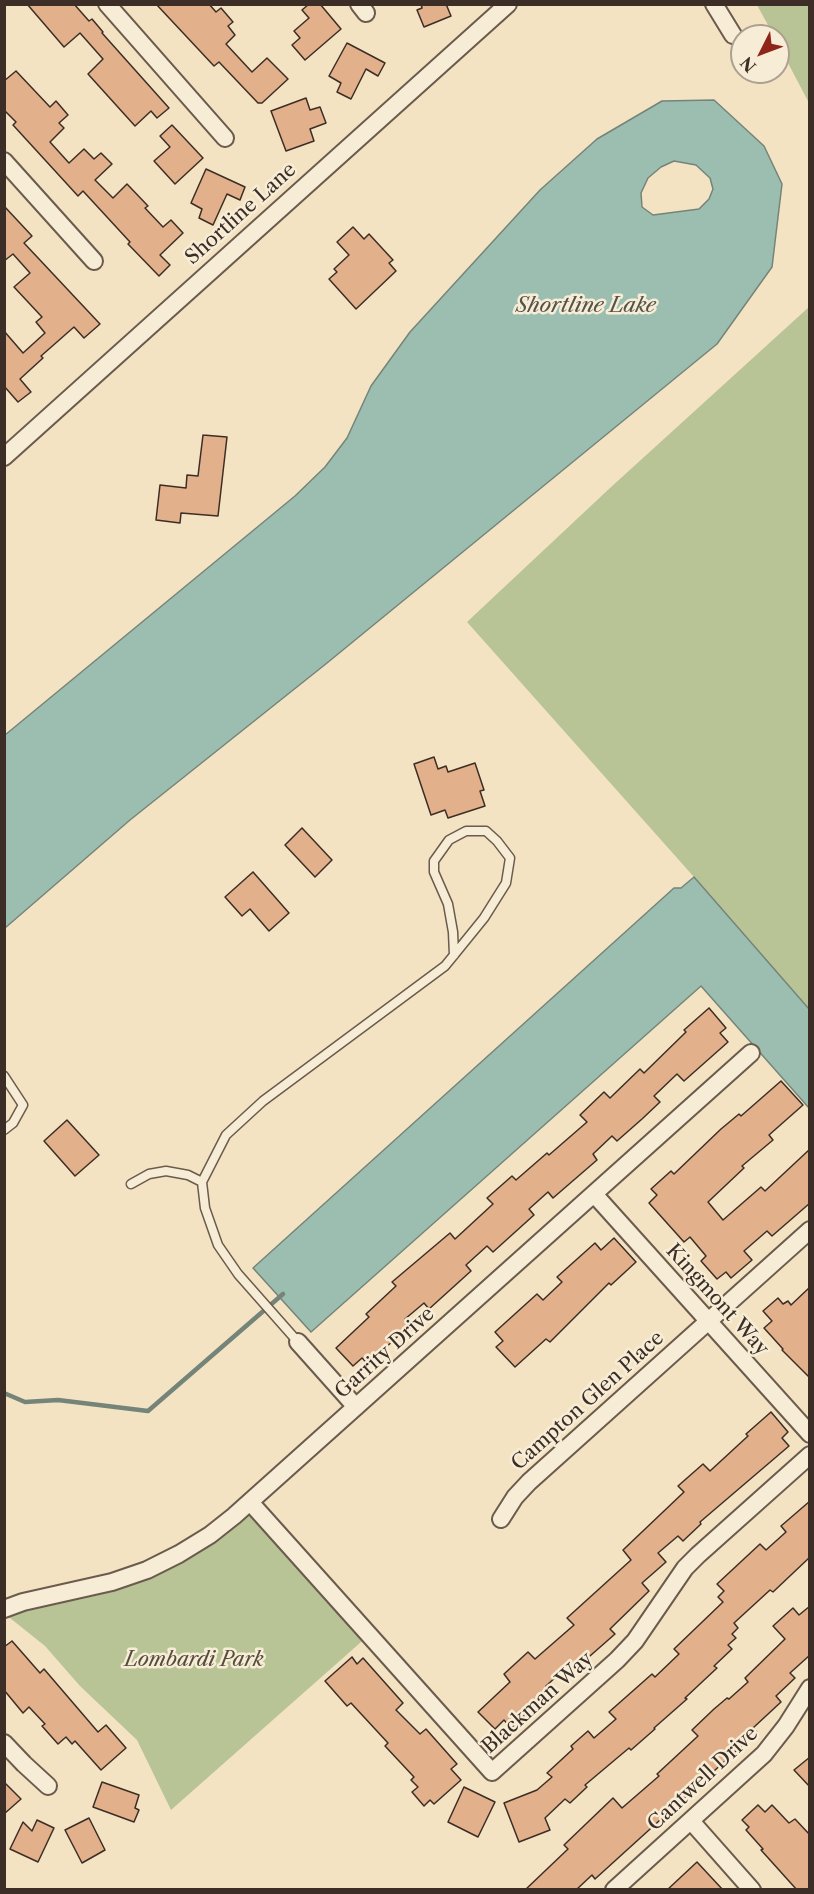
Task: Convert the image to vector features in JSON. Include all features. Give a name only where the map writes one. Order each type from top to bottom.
[{"type":"street","points":[[107,4],[225,138]]},
{"type":"street","name":"Shortline Lane","points":[[4,457],[508,4]]},
{"type":"street","points":[[714,4],[730,30]]},
{"type":"street","points":[[4,161],[94,261]]},
{"type":"street","name":"Garrity Drive","points":[[4,1609],[23,1602],[112,1582],[147,1570],[210,1535],[250,1502],[751,1053]]},
{"type":"street","name":"Kingmont Way","points":[[594,1194],[810,1434]]},
{"type":"street","name":"Campton Glen Place","points":[[501,1518],[515,1497],[529,1482],[810,1230]]},
{"type":"street","points":[[298,1342],[356,1407]]},
{"type":"street","name":"Blackman Way","points":[[250,1502],[492,1772],[617,1660],[653,1618],[674,1584],[698,1555],[810,1455]]},
{"type":"street","name":"Cantwell Drive","points":[[614,1890],[764,1754],[808,1694]]},
{"type":"street","points":[[4,1743],[48,1786]]},
{"type":"street","points":[[690,1821],[752,1890]]},
{"type":"lane","points":[[298,1342],[238,1274],[218,1245],[204,1208],[202,1182],[226,1136],[263,1101],[445,966],[454,955],[484,918],[506,883],[510,858],[486,831],[466,831],[449,840],[434,861],[434,872],[448,904],[454,955]]},
{"type":"lane","points":[[4,1076],[23,1105],[13,1123],[4,1130]]},
{"type":"lane","points":[[131,1184],[149,1174],[166,1171],[189,1175],[202,1182]]},
{"type":"green space","points":[[757,5],[809,5],[809,103],[790,67],[790,24],[767,24]]},
{"type":"green space","points":[[809,307],[809,1009],[467,622]]},
{"type":"green space","name":"Lombardi Park","points":[[250,1502],[369,1635],[171,1810],[137,1740],[80,1686],[45,1646],[5,1614],[129,1583]]},
{"type":"water","name":"Shortline Lake","points":[[714,100],[764,146],[782,184],[772,267],[717,344],[327,663],[130,820],[5,928],[5,735],[295,496],[325,467],[347,438],[371,386],[410,332],[540,190],[597,139],[662,101]],"holes":[[[674,161],[696,165],[710,178],[713,189],[709,199],[699,209],[653,215],[642,207],[641,193],[648,178],[661,167]]]},
{"type":"water","points":[[694,877],[809,1009],[809,1108],[701,986],[311,1332],[253,1268],[674,888],[681,888]]},
{"type":"building","points":[[27,4],[74,4],[89,21],[92,19],[169,108],[157,118],[151,111],[135,126],[88,74],[103,59],[80,33],[64,47]]},
{"type":"building","points":[[156,4],[209,4],[216,12],[221,8],[233,22],[228,26],[235,35],[226,44],[252,72],[267,58],[288,79],[262,103],[258,103],[219,62],[214,66]]},
{"type":"building","points":[[309,4],[320,4],[341,29],[305,60],[292,45],[300,38],[294,31],[309,18],[302,10]]},
{"type":"building","points":[[421,4],[446,4],[451,16],[424,27],[417,10],[422,8]]},
{"type":"building","points":[[347,43],[385,63],[378,76],[366,69],[351,99],[337,92],[341,83],[329,76]]},
{"type":"building","points":[[16,71],[50,107],[56,101],[68,115],[59,123],[64,128],[50,142],[69,163],[84,149],[94,159],[101,153],[112,164],[95,180],[113,198],[127,184],[148,206],[145,208],[163,227],[171,220],[183,233],[160,255],[170,265],[159,276],[83,191],[78,196],[13,125],[16,122],[4,110],[4,81]]},
{"type":"building","points":[[306,98],[310,110],[320,107],[326,123],[310,129],[314,141],[286,151],[271,111]]},
{"type":"building","points":[[172,125],[203,158],[175,184],[154,161],[170,147],[160,136]]},
{"type":"building","points":[[206,169],[245,187],[240,200],[227,194],[213,225],[199,218],[202,209],[191,203]]},
{"type":"building","points":[[4,206],[32,236],[24,243],[100,324],[84,338],[74,327],[41,356],[43,358],[20,379],[31,392],[18,402],[4,386],[4,331],[23,353],[45,333],[36,322],[42,317],[14,287],[30,273],[13,254],[4,261]]},
{"type":"building","points":[[353,227],[364,239],[369,234],[393,260],[389,263],[396,271],[356,309],[329,279],[337,272],[334,269],[349,255],[337,242]]},
{"type":"building","points":[[203,435],[227,437],[218,516],[181,513],[180,523],[156,520],[160,485],[186,488],[187,475],[198,476]]},
{"type":"building","points":[[434,757],[438,769],[446,766],[448,772],[475,763],[484,790],[480,791],[485,806],[448,818],[445,810],[431,815],[414,764]]},
{"type":"building","points":[[302,828],[332,860],[315,877],[285,845]]},
{"type":"building","points":[[253,872],[289,913],[269,931],[250,909],[242,916],[225,897]]},
{"type":"building","points":[[709,1008],[726,1028],[720,1033],[728,1042],[684,1081],[677,1074],[654,1096],[660,1102],[617,1141],[612,1136],[593,1154],[597,1160],[553,1198],[548,1192],[529,1209],[534,1215],[493,1252],[487,1246],[466,1265],[471,1271],[429,1309],[424,1303],[405,1319],[410,1325],[368,1364],[362,1358],[353,1366],[336,1348],[369,1317],[366,1314],[396,1286],[392,1282],[450,1233],[455,1239],[493,1204],[487,1198],[512,1176],[516,1180],[547,1153],[549,1155],[587,1122],[580,1115],[604,1092],[610,1098],[640,1069],[644,1073],[686,1032],[684,1030]]},
{"type":"building","points":[[781,1081],[803,1105],[769,1135],[773,1140],[742,1166],[744,1168],[708,1202],[723,1220],[761,1187],[765,1191],[810,1149],[810,1203],[772,1236],[767,1231],[744,1251],[752,1260],[731,1278],[726,1272],[717,1279],[701,1261],[706,1256],[690,1237],[684,1242],[649,1203],[657,1195],[651,1189],[671,1171],[674,1174],[721,1129],[739,1114],[741,1116]]},
{"type":"building","points":[[67,1120],[99,1155],[75,1176],[44,1141]]},
{"type":"building","points":[[614,1238],[636,1262],[611,1285],[609,1283],[550,1342],[546,1339],[515,1367],[496,1347],[503,1341],[495,1332],[537,1294],[543,1300],[562,1282],[557,1277],[595,1243],[601,1250]]},
{"type":"building","points":[[810,1287],[810,1378],[764,1328],[772,1321],[763,1311],[778,1298],[783,1304],[788,1301],[791,1305]]},
{"type":"building","points":[[771,1412],[788,1432],[782,1438],[789,1446],[700,1522],[701,1524],[683,1541],[678,1536],[658,1553],[666,1562],[642,1583],[649,1591],[610,1629],[615,1634],[574,1670],[569,1665],[546,1686],[551,1691],[511,1728],[504,1720],[495,1729],[478,1712],[510,1682],[504,1674],[528,1652],[535,1659],[574,1625],[567,1618],[631,1560],[623,1550],[684,1492],[678,1486],[703,1464],[710,1471]]},
{"type":"building","points":[[810,1501],[810,1557],[773,1592],[770,1590],[734,1623],[738,1628],[732,1634],[736,1638],[728,1645],[732,1649],[714,1666],[717,1668],[631,1750],[629,1748],[585,1785],[587,1787],[570,1803],[565,1799],[545,1818],[550,1830],[519,1842],[504,1803],[537,1790],[552,1777],[547,1773],[573,1749],[571,1746],[588,1731],[594,1738],[616,1719],[609,1712],[652,1674],[655,1677],[679,1654],[674,1649],[723,1602],[718,1597],[724,1591],[717,1584],[760,1544],[766,1550],[786,1532],[781,1526]]},
{"type":"building","points":[[810,1606],[810,1655],[790,1673],[795,1678],[776,1696],[781,1702],[753,1728],[757,1732],[595,1879],[592,1875],[576,1890],[525,1890],[568,1849],[564,1845],[613,1798],[622,1808],[659,1776],[657,1774],[698,1736],[692,1730],[748,1682],[745,1678],[785,1639],[773,1626],[793,1608],[799,1615]]},
{"type":"building","points":[[12,1641],[40,1673],[44,1669],[98,1732],[106,1725],[126,1748],[101,1770],[75,1741],[72,1744],[66,1737],[58,1744],[42,1726],[45,1724],[29,1707],[23,1713],[4,1690],[4,1647]]},
{"type":"building","points":[[352,1657],[357,1664],[363,1658],[403,1703],[396,1710],[420,1734],[426,1729],[457,1764],[451,1769],[461,1780],[434,1804],[430,1800],[424,1806],[412,1792],[418,1787],[411,1780],[414,1777],[385,1746],[388,1743],[351,1703],[347,1706],[325,1681]]},
{"type":"building","points":[[810,1757],[810,1787],[794,1770]]},
{"type":"building","points":[[4,1782],[21,1799],[4,1814]]},
{"type":"building","points":[[102,1782],[139,1795],[135,1808],[139,1810],[134,1822],[93,1807]]},
{"type":"building","points":[[464,1787],[495,1802],[478,1837],[448,1822]]},
{"type":"building","points":[[758,1805],[765,1812],[772,1805],[789,1823],[795,1819],[810,1835],[810,1890],[797,1890],[746,1830],[749,1827],[742,1820]]},
{"type":"building","points":[[89,1818],[105,1850],[82,1863],[65,1830]]},
{"type":"building","points":[[37,1820],[54,1828],[38,1862],[10,1849],[23,1822],[32,1831]]},
{"type":"building","points":[[697,1862],[723,1890],[667,1890]]},
{"type":"waterway","points":[[4,1393],[25,1402],[58,1400],[148,1411],[283,1294]]}]
